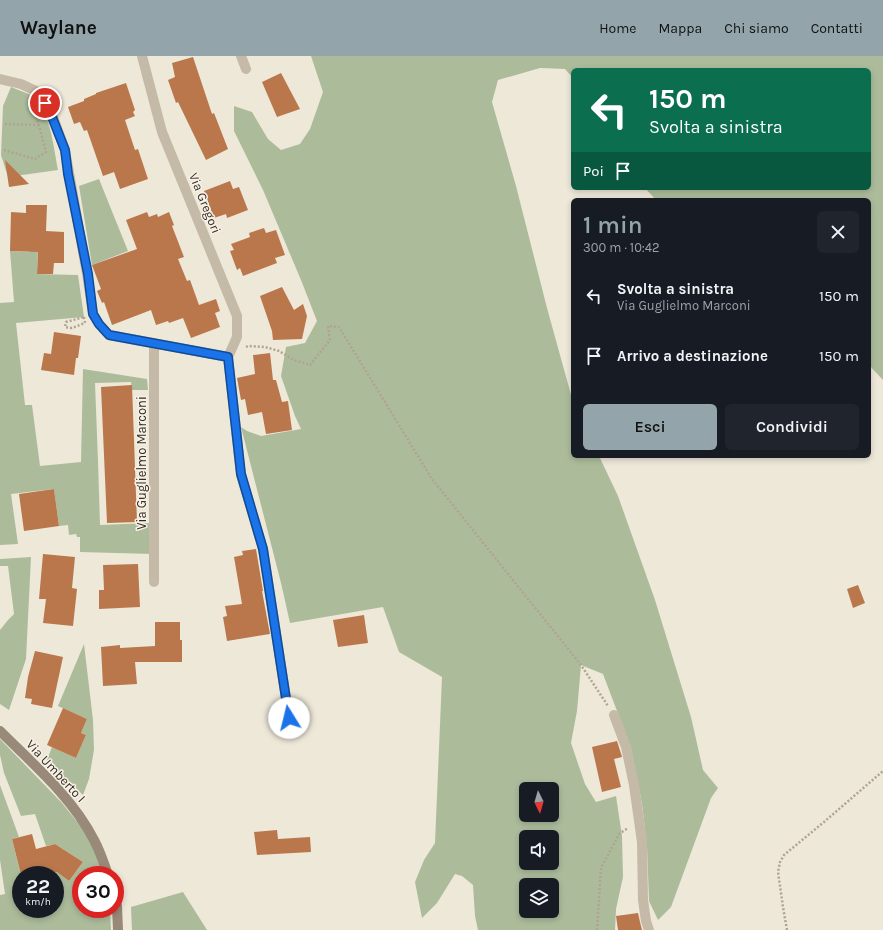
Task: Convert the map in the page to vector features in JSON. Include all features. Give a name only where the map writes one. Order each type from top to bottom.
[{"type":"main road","name":"Via Umberto I","points":[[0,731],[56,787],[79,815],[94,840],[104,866]]},
{"type":"main road","points":[[118,918],[118,930]]},
{"type":"street","name":"Via Gregori","points":[[142,56],[162,132],[237,316],[237,336],[228,357]]},
{"type":"street","points":[[242,56],[246,69]]},
{"type":"street","points":[[0,79],[21,84],[36,91],[45,103],[52,117],[65,150],[68,174],[88,274],[93,314],[99,324],[109,335],[194,352],[228,357],[241,474],[263,549],[289,718]]},
{"type":"street","name":"Via Guglielmo Marconi","points":[[154,343],[154,582]]},
{"type":"street","points":[[614,716],[626,747],[634,785],[642,842],[643,900],[646,922],[649,930]]},
{"type":"path","points":[[4,150],[35,159],[46,152],[35,113]]},
{"type":"path","points":[[5,124],[39,126]]},
{"type":"path","points":[[84,317],[86,323],[72,328],[65,327],[66,322],[84,317]]},
{"type":"path","points":[[228,357],[248,346],[265,347],[294,360],[310,365],[330,340],[328,326],[339,327],[432,479],[581,665],[614,716]]},
{"type":"path","points":[[787,930],[778,872],[780,862],[784,855],[883,771]]},
{"type":"path","points":[[597,930],[601,868],[619,834],[639,819]]},
{"type":"green space","points":[[311,56],[883,56],[883,380],[871,367],[871,198],[654,198],[647,190],[871,190],[871,68],[571,68],[571,76],[565,69],[540,68],[498,80],[492,102],[516,186],[571,395],[571,458],[600,458],[618,496],[655,600],[691,717],[703,770],[718,788],[711,798],[671,907],[658,920],[649,901],[647,846],[642,804],[631,748],[603,674],[581,665],[577,711],[571,743],[585,784],[596,802],[616,796],[622,836],[623,877],[616,909],[615,930],[478,930],[475,916],[473,885],[462,876],[455,874],[437,903],[422,918],[415,882],[424,860],[435,843],[442,677],[399,652],[383,607],[290,623],[241,427],[261,436],[301,429],[281,376],[286,347],[305,343],[317,321],[263,190],[234,131],[234,106],[252,112],[268,139],[281,150],[300,144],[310,129],[323,92]]},
{"type":"green space","points":[[11,87],[31,95],[43,109],[53,140],[58,170],[8,177],[1,155],[3,106]]},
{"type":"green space","points":[[99,179],[128,251],[92,265],[79,186]]},
{"type":"green space","points":[[38,246],[37,274],[78,275],[84,317],[16,323],[25,405],[32,405],[40,466],[81,462],[83,369],[147,379],[148,390],[132,390],[131,382],[95,383],[100,525],[151,523],[152,554],[80,552],[80,537],[77,537],[76,534],[69,535],[68,525],[59,526],[54,489],[11,494],[18,544],[0,545],[0,303],[14,302],[10,251],[29,252]]},
{"type":"green space","points":[[31,557],[26,659],[9,710],[0,704],[0,630],[14,614],[8,566],[0,566],[0,559]]},
{"type":"green space","points":[[84,644],[93,720],[94,750],[89,779],[83,795],[47,760],[52,747],[76,758],[86,735],[81,733],[87,719],[58,706]]},
{"type":"green space","points":[[0,739],[62,803],[82,828],[96,850],[101,866],[80,866],[83,862],[55,844],[46,846],[35,814],[21,816],[4,773],[0,755]]},
{"type":"green space","points":[[0,785],[19,837],[12,839],[19,866],[12,866],[12,918],[64,918],[64,877],[69,881],[72,877],[72,918],[110,918],[111,930],[0,930],[0,895],[5,894],[0,860]]},
{"type":"green space","points":[[183,892],[207,930],[132,930],[131,907]]},
{"type":"building","points":[[193,57],[212,114],[214,113],[228,149],[206,160],[178,102],[176,103],[168,80],[175,77],[172,63]]},
{"type":"building","points":[[281,73],[300,109],[277,117],[262,82]]},
{"type":"building","points":[[126,83],[135,110],[133,112],[135,116],[125,120],[135,150],[138,149],[148,179],[120,189],[114,172],[103,176],[87,130],[84,131],[80,122],[74,124],[68,107],[84,101],[84,99],[96,93]]},
{"type":"building","points":[[5,160],[29,184],[9,187]]},
{"type":"building","points":[[230,181],[233,189],[239,187],[248,210],[227,218],[226,214],[214,218],[204,191]]},
{"type":"building","points":[[26,205],[47,205],[46,231],[64,232],[64,263],[54,263],[53,274],[37,274],[38,252],[10,251],[11,212],[26,213]]},
{"type":"building","points":[[147,212],[149,217],[157,214],[158,217],[169,212],[174,225],[172,226],[184,257],[178,259],[187,281],[190,280],[199,305],[216,299],[220,311],[215,313],[220,327],[191,338],[183,318],[169,323],[168,321],[156,325],[151,310],[112,325],[104,302],[102,303],[97,291],[101,289],[92,265],[137,249],[126,220]]},
{"type":"building","points":[[264,228],[266,233],[276,230],[285,255],[275,258],[277,263],[243,276],[240,268],[237,270],[230,251],[234,250],[231,244],[250,237],[249,233]]},
{"type":"building","points":[[282,287],[294,310],[303,304],[307,316],[302,339],[273,340],[272,331],[260,296]]},
{"type":"building","points":[[54,332],[81,336],[74,375],[41,370],[44,353],[51,354]]},
{"type":"building","points":[[270,353],[273,380],[276,380],[282,402],[288,401],[292,430],[266,434],[262,412],[248,415],[245,399],[241,400],[237,378],[255,374],[253,355]]},
{"type":"building","points":[[132,385],[137,522],[107,523],[101,387]]},
{"type":"building","points":[[54,489],[59,526],[24,531],[19,494]]},
{"type":"building","points":[[256,549],[270,634],[227,641],[223,617],[227,616],[225,606],[242,604],[234,557],[243,555],[242,551]]},
{"type":"building","points":[[43,554],[75,557],[72,588],[77,589],[73,626],[43,623],[46,599],[39,599]]},
{"type":"building","points":[[138,564],[140,607],[99,609],[99,590],[104,590],[103,565]]},
{"type":"building","points":[[858,585],[865,603],[853,608],[847,589]]},
{"type":"building","points":[[364,615],[368,643],[338,647],[333,620]]},
{"type":"building","points":[[155,622],[180,622],[182,662],[135,662],[137,684],[103,686],[101,647],[120,645],[120,648],[155,646]]},
{"type":"building","points":[[35,651],[63,657],[52,708],[31,704],[32,699],[25,698],[28,677]]},
{"type":"building","points":[[63,708],[87,719],[81,733],[86,735],[76,758],[47,745]]},
{"type":"building","points":[[617,741],[622,757],[614,759],[621,787],[602,792],[592,747]]},
{"type":"building","points":[[277,830],[278,839],[310,837],[311,852],[257,855],[254,832]]},
{"type":"building","points":[[32,834],[36,849],[55,844],[83,862],[80,866],[72,866],[72,877],[69,881],[64,877],[64,866],[19,866],[12,839]]},
{"type":"building","points":[[638,913],[642,930],[618,930],[616,916]]},
{"type":"route","points":[[45,103],[65,150],[68,174],[88,274],[93,314],[99,324],[109,335],[194,352],[228,357],[241,474],[263,549],[289,718]]}]
